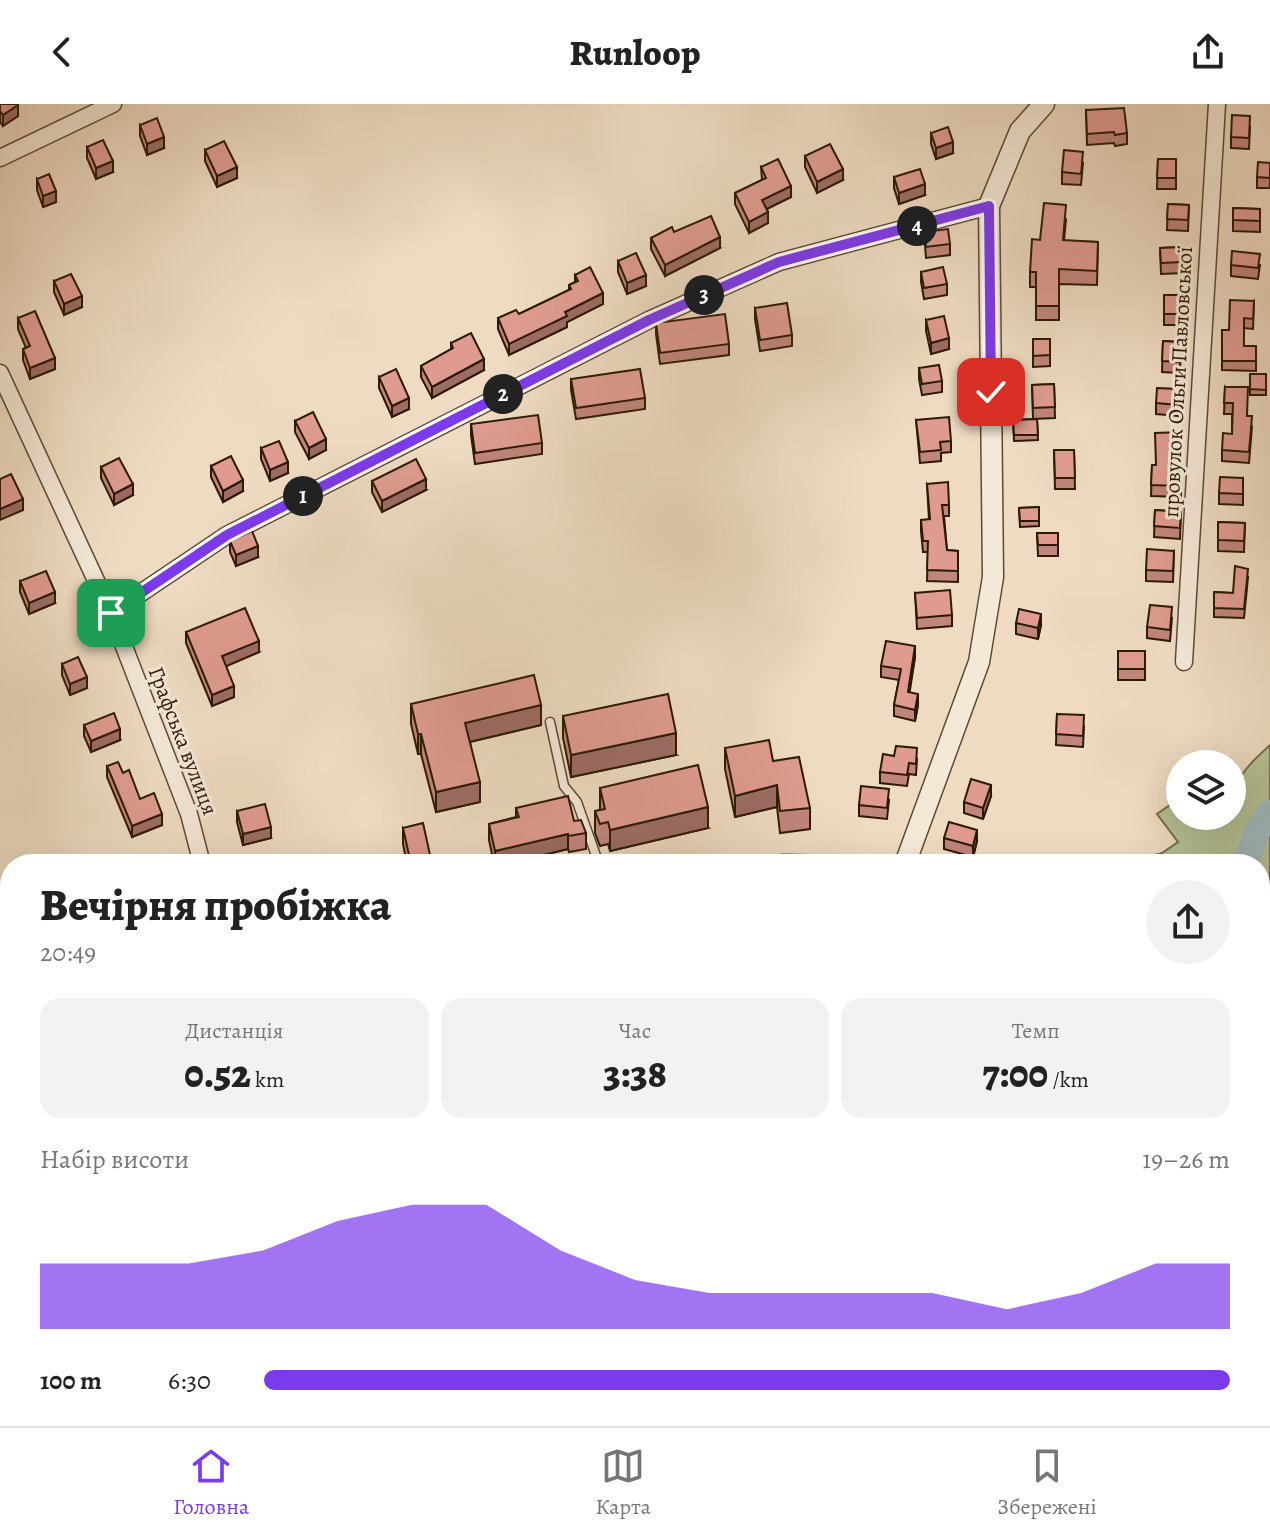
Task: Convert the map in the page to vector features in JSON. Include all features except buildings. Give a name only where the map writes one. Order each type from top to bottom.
[{"type":"street","points":[[0,158],[113,104]]},
{"type":"street","points":[[909,854],[979,662],[993,577],[989,206],[1020,131],[1044,104]]},
{"type":"street","name":"провулок Ольги Павловської","points":[[1184,662],[1217,104]]},
{"type":"street","points":[[111,613],[227,535],[649,320],[779,262],[989,206]]},
{"type":"street","name":"Графська вулиця","points":[[0,373],[111,613],[189,814],[199,854]]},
{"type":"lane","points":[[550,722],[564,786],[577,802],[595,854]]},
{"type":"green space","points":[[1270,745],[1270,854],[1159,854],[1178,842],[1169,830],[1246,830],[1246,770]]},
{"type":"green space","points":[[1166,808],[1166,826],[1157,814]]},
{"type":"waterway","points":[[1249,854],[1257,832],[1270,813]]},
{"type":"route","points":[[111,613],[227,535],[649,320],[779,262],[989,206],[991,392]]}]
